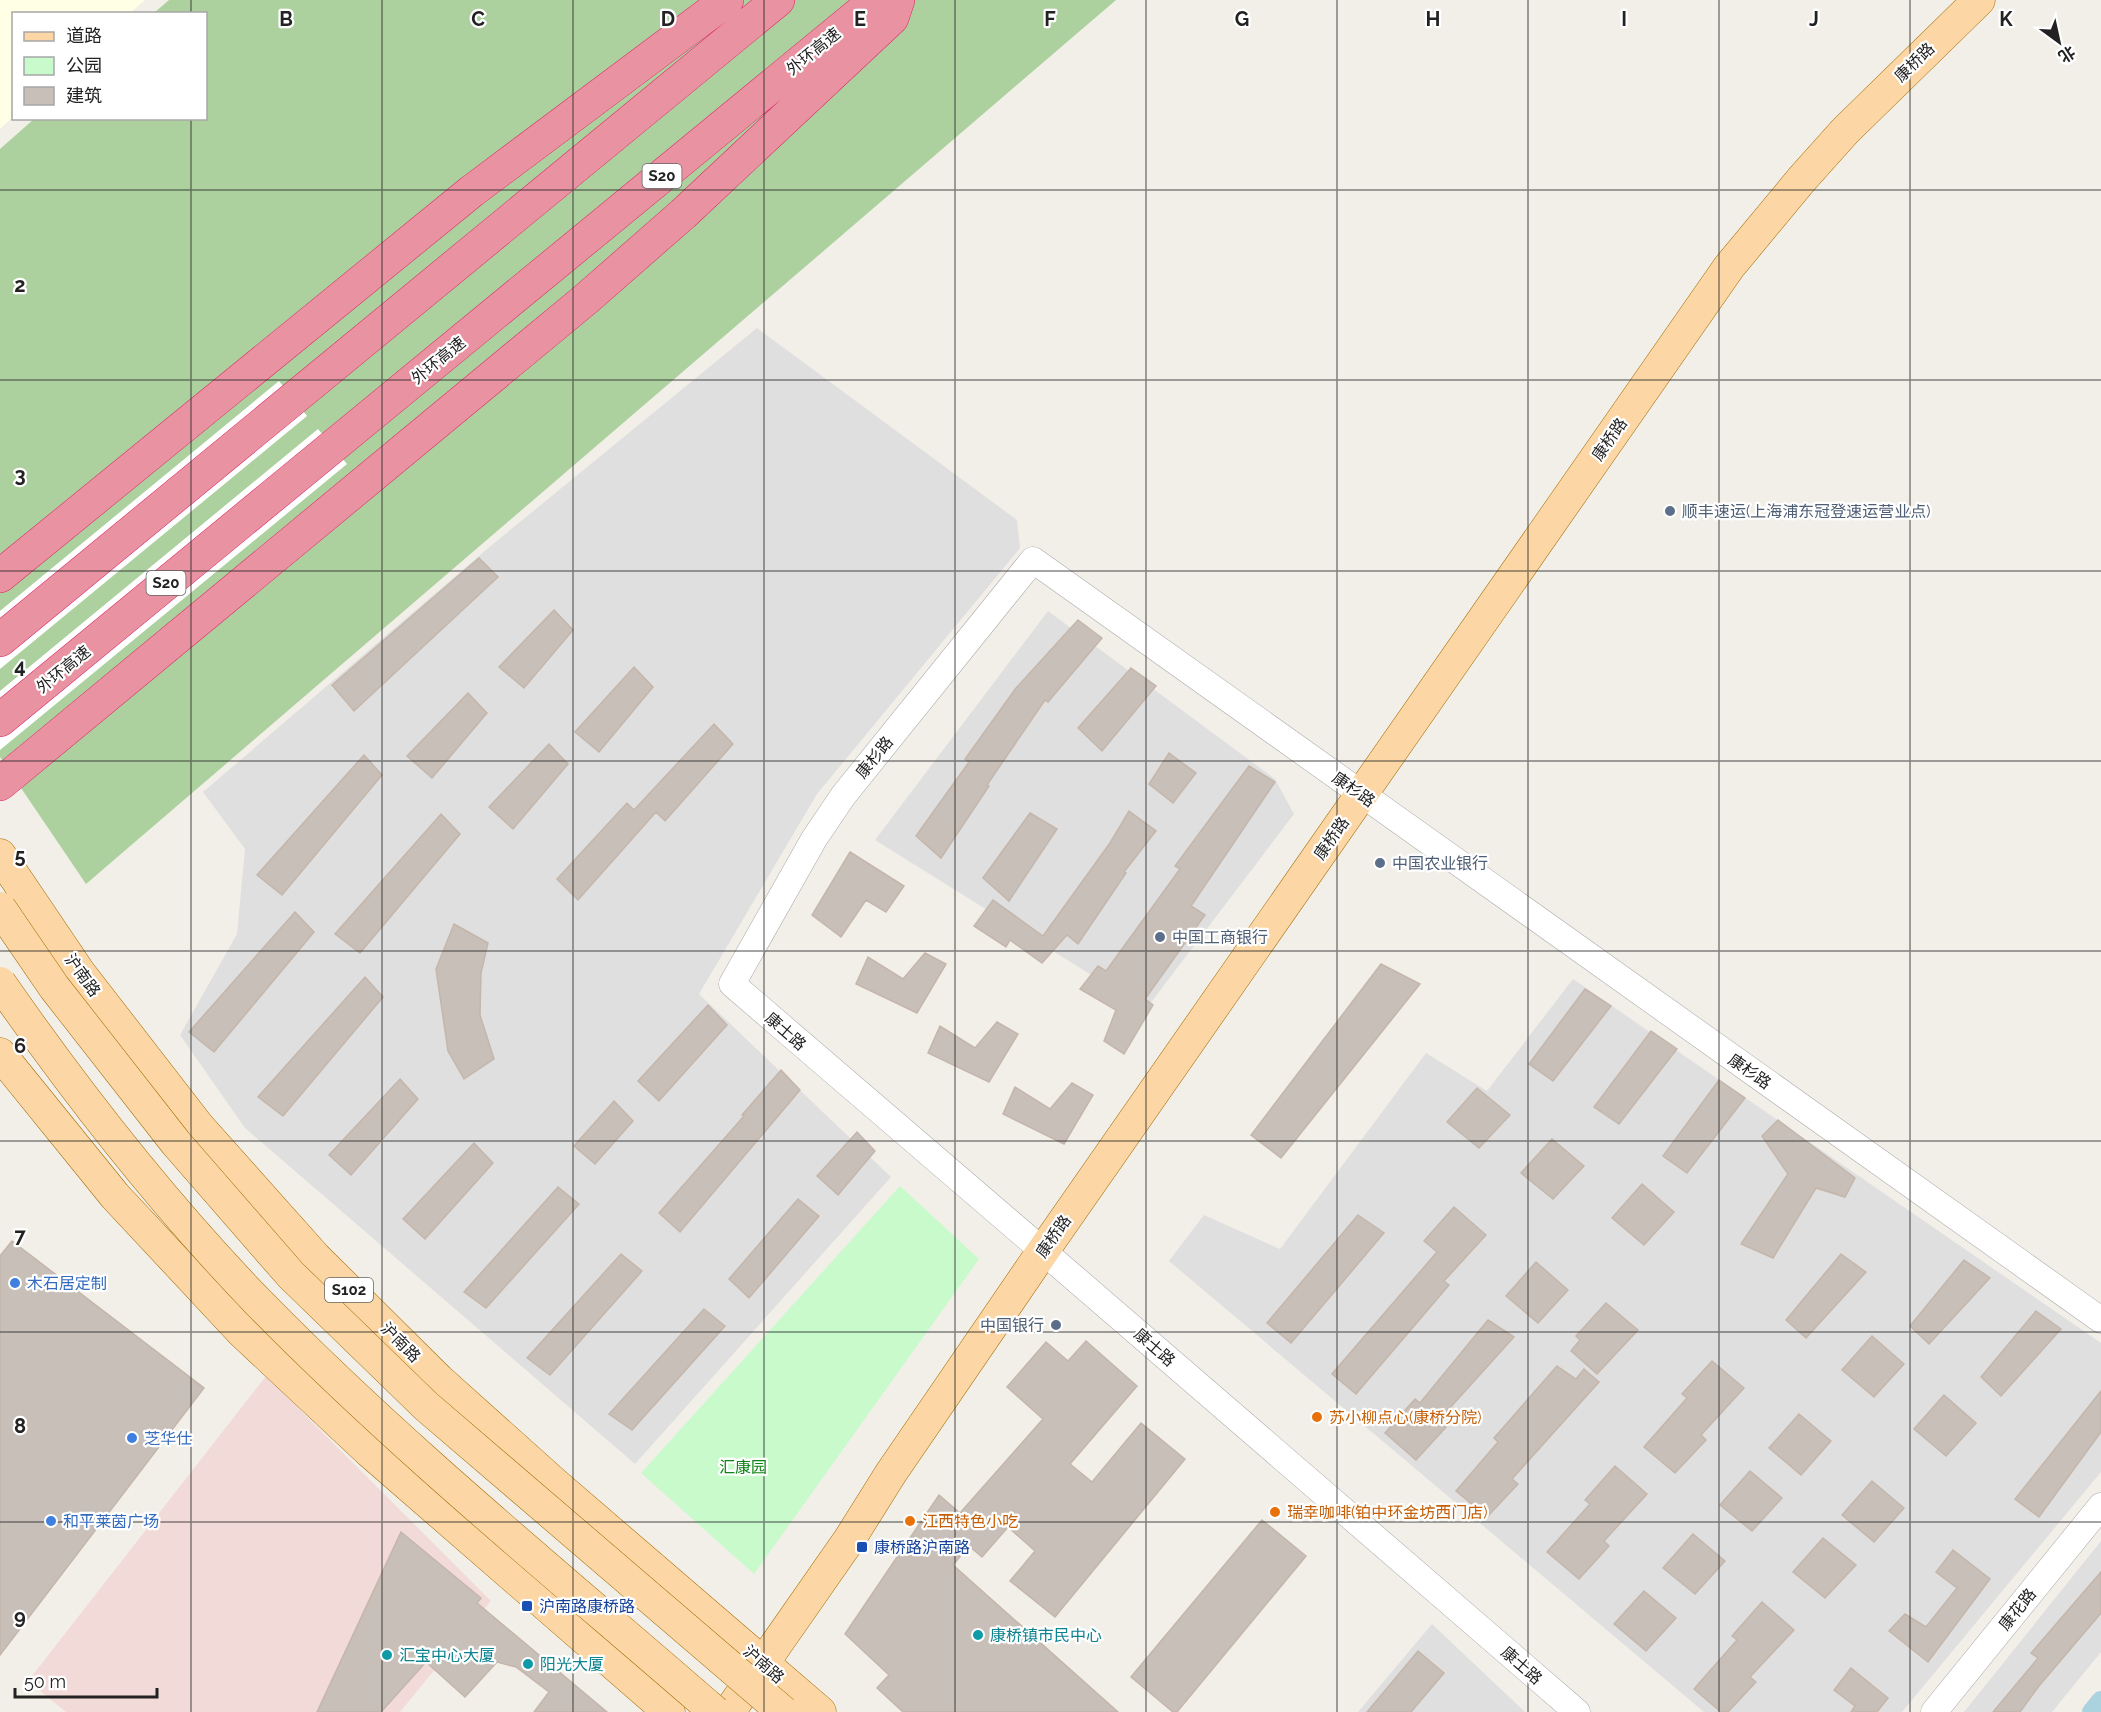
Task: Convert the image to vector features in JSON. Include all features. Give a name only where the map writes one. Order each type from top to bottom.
[{"type":"highway","points":[[0,576],[472,191],[727,0]]},
{"type":"highway","points":[[0,640],[778,0]]},
{"type":"highway","name":"外环高速","points":[[0,720],[876,0]]},
{"type":"highway","points":[[0,784],[586,299],[682,214],[892,18],[898,0]]},
{"type":"main road","name":"康桥路","points":[[729,1712],[764,1664],[1043,1251],[1729,267],[1845,131],[1978,0]]},
{"type":"main road","name":"沪南路","points":[[0,855],[79,972],[199,1127],[315,1257],[447,1387],[555,1484],[820,1712]]},
{"type":"main road","points":[[0,908],[54,987],[176,1143],[291,1275],[426,1406],[783,1712]]},
{"type":"main road","points":[[0,983],[140,1171],[258,1302],[394,1434],[715,1712]]},
{"type":"main road","points":[[0,1054],[115,1196],[242,1332],[370,1452],[669,1712]]},
{"type":"street","name":"康杉路","points":[[732,984],[814,839],[843,796],[1033,560],[2101,1320]]},
{"type":"street","name":"康士路","points":[[732,984],[1576,1712]]},
{"type":"street","name":"康花路","points":[[1934,1712],[2101,1506]]},
{"type":"shaded area","points":[[0,0],[145,0],[131,12],[12,12],[12,118],[0,129]]},
{"type":"shaded area","points":[[757,328],[1017,520],[1020,548],[817,794],[699,994],[891,1177],[635,1464],[245,1128],[180,1035],[237,934],[245,849],[203,792],[487,549]]},
{"type":"shaded area","points":[[1048,611],[1275,779],[1294,814],[1146,1009],[875,840]]},
{"type":"shaded area","points":[[1573,979],[2101,1343],[2101,1472],[1902,1712],[1704,1712],[1169,1261],[1204,1215],[1280,1249],[1426,1053],[1487,1091]]},
{"type":"shaded area","points":[[266,1376],[491,1601],[400,1712],[66,1712],[28,1681]]},
{"type":"shaded area","points":[[2101,1541],[2101,1652],[2052,1712],[1964,1712]]},
{"type":"shaded area","points":[[1432,1624],[1525,1712],[1358,1712]]},
{"type":"green space","points":[[169,0],[1116,0],[86,884],[0,757],[0,149],[33,120],[207,120],[207,12],[155,12]]},
{"type":"green space","name":"汇康园","points":[[900,1186],[979,1259],[754,1574],[641,1473]]},
{"type":"pier","points":[[279,381],[307,416],[0,669],[0,611]]},
{"type":"pier","points":[[318,429],[347,464],[0,750],[0,691]]},
{"type":"building","points":[[479,558],[498,577],[354,711],[332,685]]},
{"type":"building","points":[[554,610],[573,630],[524,688],[499,667]]},
{"type":"building","points":[[1078,620],[1102,638],[1048,702],[1045,700],[941,858],[916,836],[969,762],[965,759],[1016,688]]},
{"type":"building","points":[[634,667],[653,687],[599,752],[575,732]]},
{"type":"building","points":[[1131,668],[1156,686],[1102,751],[1078,728]]},
{"type":"building","points":[[468,693],[487,713],[432,778],[407,756]]},
{"type":"building","points":[[714,724],[733,744],[665,821],[656,812],[578,900],[557,879],[627,803],[634,810]]},
{"type":"building","points":[[549,744],[568,764],[513,829],[489,807]]},
{"type":"building","points":[[1169,753],[1196,773],[1173,803],[1149,784]]},
{"type":"building","points":[[364,755],[382,775],[282,895],[257,875]]},
{"type":"building","points":[[1249,766],[1275,782],[1191,906],[1205,915],[1145,999],[1153,1005],[1124,1054],[1104,1041],[1116,1010],[1080,989],[1098,966],[1106,971],[1180,869],[1175,866]]},
{"type":"building","points":[[1129,811],[1156,831],[1124,872],[1126,873],[1078,944],[1067,935],[1042,963],[1010,940],[1006,947],[974,926],[993,900],[1043,936],[1110,843]]},
{"type":"building","points":[[1030,813],[1057,829],[1009,901],[983,878]]},
{"type":"building","points":[[441,814],[460,834],[360,953],[335,934]]},
{"type":"building","points":[[850,852],[904,886],[886,912],[866,900],[841,937],[812,915]]},
{"type":"building","points":[[295,912],[314,932],[214,1052],[189,1032]]},
{"type":"building","points":[[454,924],[488,943],[481,973],[480,1015],[494,1059],[464,1079],[448,1051],[436,969]]},
{"type":"building","points":[[925,953],[946,964],[917,1013],[856,984],[868,957],[903,979]]},
{"type":"building","points":[[1381,964],[1420,984],[1281,1158],[1251,1135]]},
{"type":"building","points":[[365,977],[383,997],[283,1116],[258,1097]]},
{"type":"building","points":[[1585,989],[1611,1006],[1553,1081],[1529,1064]]},
{"type":"building","points":[[708,1005],[727,1025],[659,1101],[638,1081]]},
{"type":"building","points":[[997,1022],[1018,1034],[989,1082],[928,1053],[940,1026],[975,1048]]},
{"type":"building","points":[[1651,1031],[1677,1049],[1619,1124],[1594,1107]]},
{"type":"building","points":[[781,1070],[800,1090],[680,1232],[659,1213]]},
{"type":"building","points":[[400,1079],[418,1099],[351,1175],[329,1155]]},
{"type":"building","points":[[1719,1080],[1745,1098],[1687,1173],[1663,1156]]},
{"type":"building","points":[[1072,1083],[1093,1095],[1064,1144],[1003,1114],[1015,1087],[1050,1109]]},
{"type":"building","points":[[1477,1088],[1510,1115],[1479,1148],[1447,1122]]},
{"type":"building","points":[[614,1101],[633,1121],[595,1164],[574,1146]]},
{"type":"building","points":[[1778,1120],[1855,1178],[1845,1197],[1816,1188],[1773,1258],[1741,1244],[1788,1174],[1762,1136]]},
{"type":"building","points":[[857,1132],[875,1151],[838,1195],[817,1176]]},
{"type":"building","points":[[1552,1139],[1584,1166],[1553,1199],[1521,1173]]},
{"type":"building","points":[[474,1143],[493,1163],[425,1239],[403,1219]]},
{"type":"building","points":[[1642,1184],[1674,1212],[1644,1245],[1612,1218]]},
{"type":"building","points":[[558,1187],[579,1204],[486,1308],[464,1292]]},
{"type":"building","points":[[798,1199],[819,1216],[749,1298],[729,1279]]},
{"type":"building","points":[[1454,1207],[1486,1235],[1444,1281],[1449,1285],[1356,1394],[1332,1374],[1437,1252],[1424,1241]]},
{"type":"building","points":[[1358,1215],[1384,1233],[1291,1343],[1267,1323]]},
{"type":"building","name":"和平莱茵广场","points":[[12,1241],[204,1388],[0,1655],[0,1256]]},
{"type":"building","points":[[621,1254],[642,1271],[550,1375],[527,1358]]},
{"type":"building","points":[[1841,1254],[1866,1272],[1806,1338],[1786,1320]]},
{"type":"building","points":[[1964,1260],[1990,1278],[1929,1344],[1910,1326]]},
{"type":"building","points":[[1536,1262],[1568,1290],[1538,1323],[1506,1296]]},
{"type":"building","points":[[1606,1303],[1638,1330],[1597,1374],[1571,1351],[1580,1340],[1576,1336]]},
{"type":"building","points":[[704,1309],[725,1326],[632,1430],[609,1414]]},
{"type":"building","points":[[2036,1311],[2061,1329],[2001,1396],[1981,1377]]},
{"type":"building","points":[[1488,1320],[1514,1337],[1439,1420],[1447,1426],[1416,1460],[1385,1433],[1415,1399],[1420,1403]]},
{"type":"building","points":[[1872,1336],[1904,1364],[1874,1397],[1842,1370]]},
{"type":"building","points":[[1086,1341],[1137,1386],[1070,1464],[1092,1482],[1141,1423],[1185,1459],[1055,1617],[1010,1581],[1035,1551],[1008,1527],[982,1557],[969,1546],[953,1565],[1118,1712],[903,1712],[877,1688],[889,1675],[845,1634],[939,1495],[960,1513],[1043,1419],[1007,1387],[1046,1342],[1068,1361]]},
{"type":"building","points":[[1712,1361],[1744,1388],[1701,1435],[1706,1440],[1675,1473],[1644,1447],[1687,1398],[1682,1394]]},
{"type":"building","points":[[1557,1366],[1576,1379],[1584,1369],[1599,1382],[1512,1479],[1518,1484],[1487,1517],[1456,1491],[1498,1442],[1494,1438]]},
{"type":"building","points":[[2101,1391],[2101,1432],[2039,1517],[2015,1499]]},
{"type":"building","points":[[1944,1395],[1976,1423],[1946,1456],[1914,1429]]},
{"type":"building","points":[[1799,1414],[1831,1441],[1801,1475],[1769,1448]]},
{"type":"building","points":[[1615,1466],[1647,1494],[1604,1541],[1609,1546],[1579,1579],[1547,1552],[1590,1504],[1585,1500]]},
{"type":"building","points":[[1750,1471],[1782,1498],[1752,1531],[1720,1505]]},
{"type":"building","points":[[1872,1481],[1904,1508],[1874,1542],[1842,1515]]},
{"type":"building","points":[[1262,1520],[1306,1556],[1177,1712],[1173,1712],[1131,1677]]},
{"type":"building","name":"汇宝中心大厦","points":[[401,1532],[481,1598],[477,1603],[607,1712],[534,1712],[549,1692],[516,1667],[497,1662],[465,1697],[426,1662],[381,1712],[317,1712]]},
{"type":"building","points":[[1693,1534],[1725,1561],[1695,1594],[1663,1568]]},
{"type":"building","points":[[1823,1538],[1856,1565],[1825,1598],[1793,1572]]},
{"type":"building","points":[[1953,1550],[1990,1579],[1928,1662],[1889,1631],[1905,1614],[1926,1627],[1957,1588],[1936,1572]]},
{"type":"building","points":[[2101,1572],[2101,1613],[2020,1712],[1993,1712],[2038,1658],[2031,1653]]},
{"type":"building","points":[[1644,1591],[1676,1618],[1646,1651],[1614,1624]]},
{"type":"building","points":[[1762,1602],[1794,1630],[1750,1677],[1756,1682],[1728,1712],[1721,1712],[1694,1689],[1737,1640],[1732,1636]]},
{"type":"building","points":[[1418,1651],[1444,1673],[1411,1712],[1367,1712]]},
{"type":"building","points":[[1851,1668],[1888,1698],[1877,1712],[1851,1712],[1855,1706],[1834,1690]]},
{"type":"waterway","points":[[2092,1712],[2101,1701]]},
{"type":"place","name":"顺丰速运(上海浦东冠登速运营业点)","points":[[1670,511]]},
{"type":"place","name":"中国农业银行","points":[[1380,863]]},
{"type":"place","name":"中国工商银行","points":[[1160,937]]},
{"type":"place","name":"木石居定制","points":[[15,1283]]},
{"type":"place","name":"中国银行","points":[[1056,1325]]},
{"type":"place","name":"苏小柳点心(康桥分院)","points":[[1317,1417]]},
{"type":"place","name":"芝华仕","points":[[132,1438]]},
{"type":"place","name":"瑞幸咖啡(铂中环金坊西门店)","points":[[1275,1512]]},
{"type":"place","name":"和平莱茵广场","points":[[51,1521]]},
{"type":"place","name":"江西特色小吃","points":[[910,1521]]},
{"type":"place","name":"康桥路沪南路","points":[[862,1547]]},
{"type":"place","name":"沪南路康桥路","points":[[527,1606]]},
{"type":"place","name":"康桥镇市民中心","points":[[978,1635]]},
{"type":"place","name":"汇宝中心大厦","points":[[387,1655]]},
{"type":"place","name":"阳光大厦","points":[[528,1664]]}]
